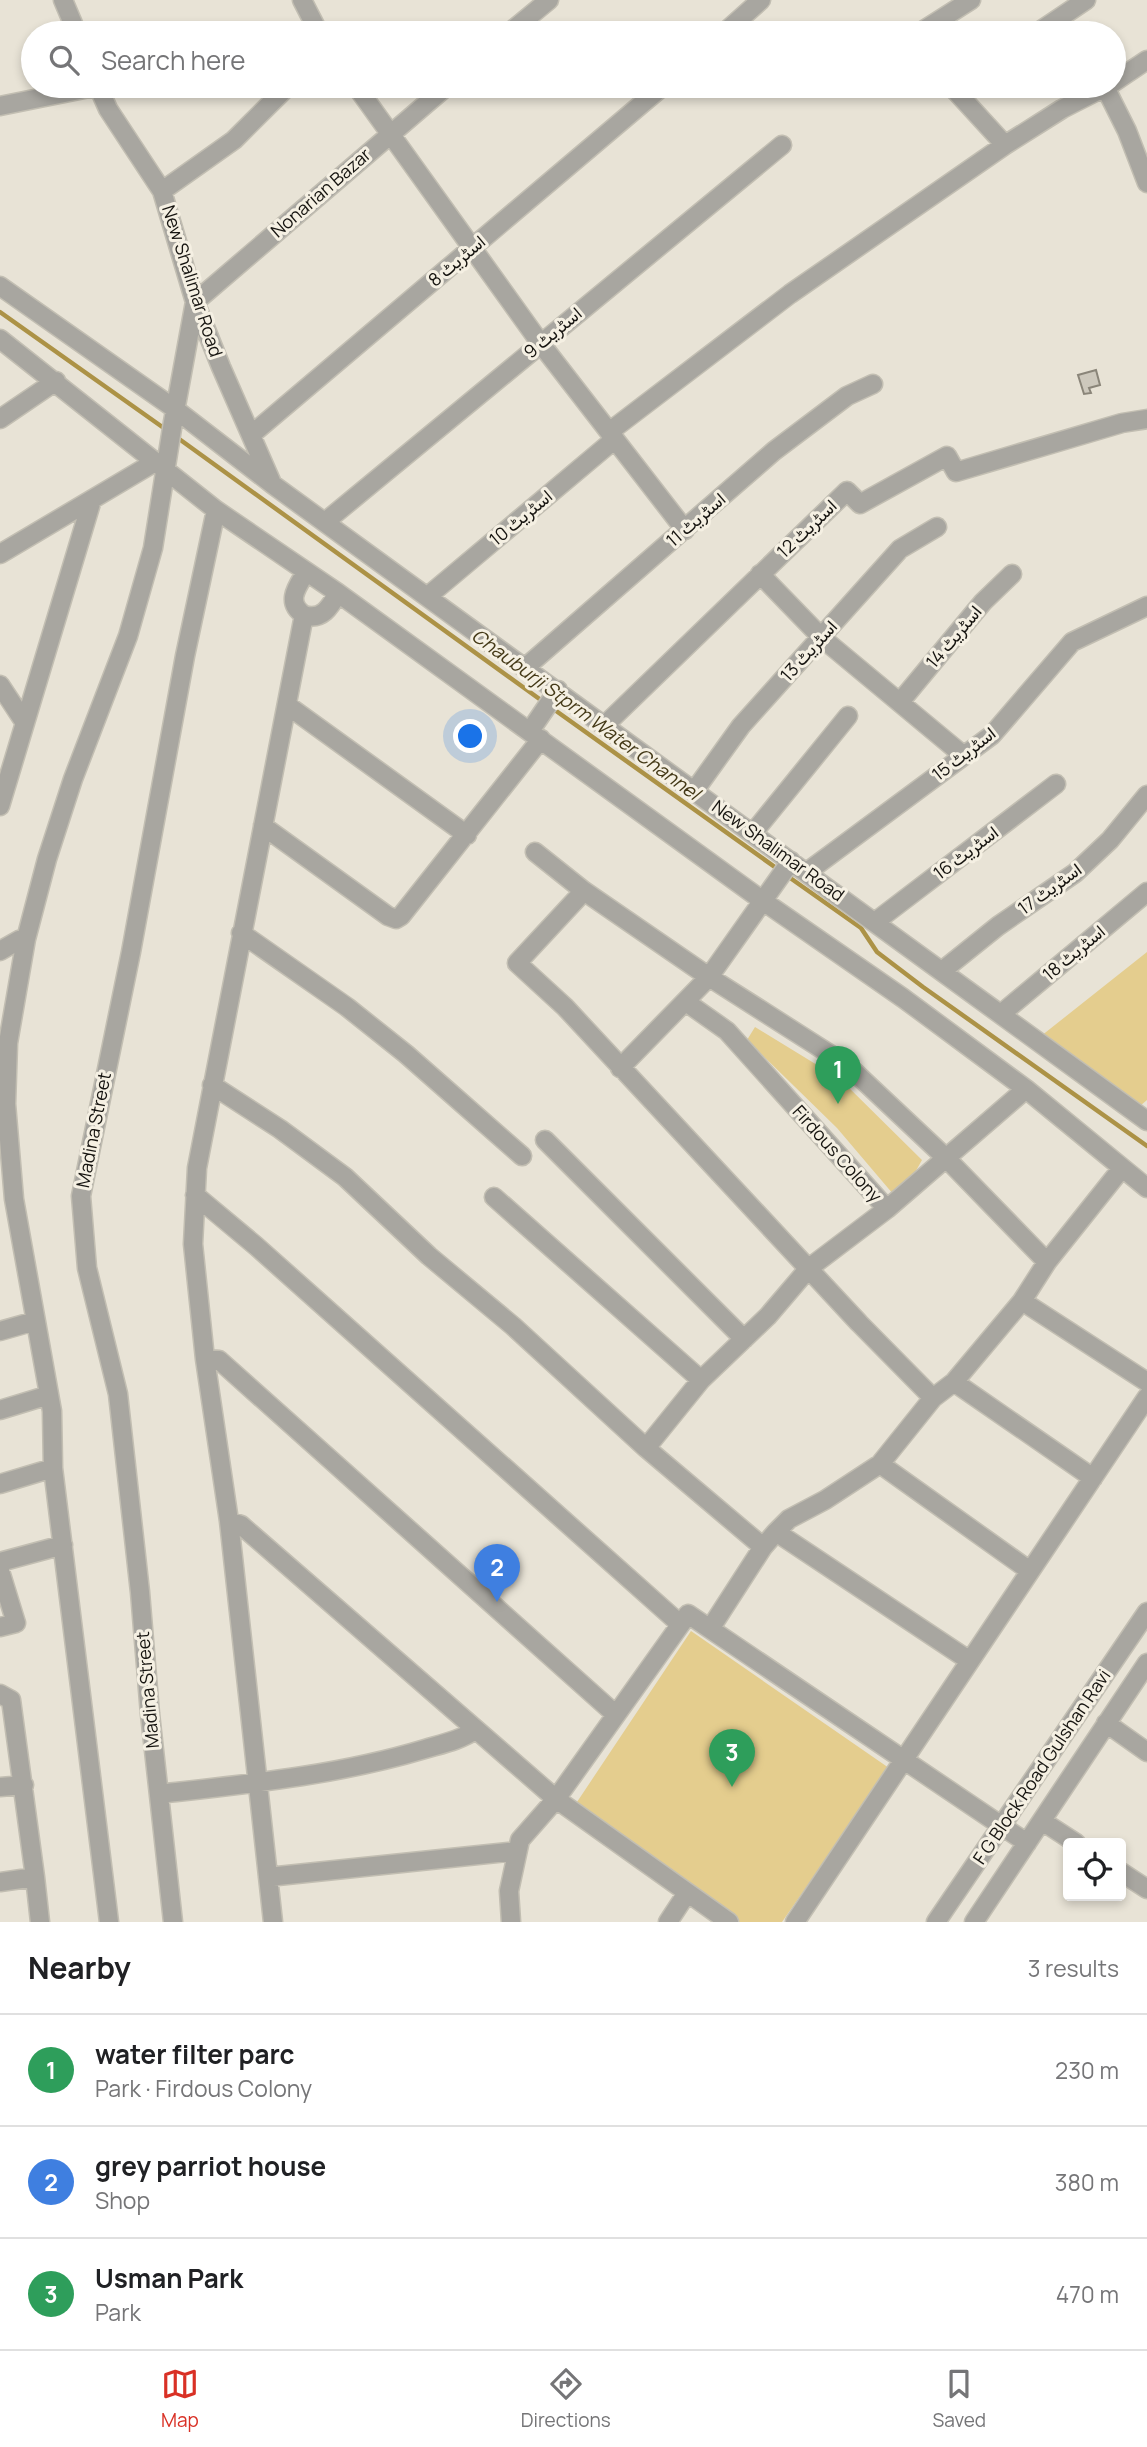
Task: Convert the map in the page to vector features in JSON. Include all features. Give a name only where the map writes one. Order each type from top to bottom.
[{"type":"street","points":[[63,0],[72,21]]},
{"type":"street","points":[[302,0],[313,21]]},
{"type":"street","points":[[524,21],[549,0]]},
{"type":"street","points":[[737,21],[761,0]]},
{"type":"street","points":[[938,21],[971,0]]},
{"type":"street","points":[[1055,21],[1086,0]]},
{"type":"street","name":"اسٹریٹ 10","points":[[1126,74],[1147,60]]},
{"type":"street","points":[[0,106],[40,98]]},
{"type":"street","name":"New Shalimar Road","points":[[104,98],[108,109],[162,191],[195,302],[272,484]]},
{"type":"street","points":[[162,191],[234,139],[276,98]]},
{"type":"street","points":[[365,98],[541,344],[685,530]]},
{"type":"street","name":"Nonarian Bazar","points":[[195,302],[432,98]]},
{"type":"street","name":"اسٹریٹ 8","points":[[251,435],[649,98]]},
{"type":"street","points":[[965,98],[1005,145]]},
{"type":"street","name":"اسٹریٹ 10","points":[[428,596],[612,435],[790,294],[1005,145],[1084,98]]},
{"type":"street","points":[[1114,98],[1147,183]]},
{"type":"street","name":"اسٹریٹ 9","points":[[325,522],[782,145]]},
{"type":"street","name":"New Shalimar Road","points":[[0,286],[174,416],[526,667],[556,694],[605,724],[754,833],[788,865],[807,872],[1147,1121]]},
{"type":"street","points":[[109,1922],[53,1468],[49,1395],[14,1199],[3,1104],[8,1044],[26,939],[47,859],[73,779],[128,636],[153,548],[163,463],[195,302]]},
{"type":"street","points":[[0,340],[163,463],[216,510],[536,731],[766,896],[1026,1089],[1147,1188]]},
{"type":"street","points":[[0,419],[56,382]]},
{"type":"street","name":"اسٹریٹ 11","points":[[526,667],[774,451],[847,396],[873,384]]},
{"type":"street","name":"اسٹریٹ 12","points":[[605,724],[847,491],[860,504],[947,456],[956,472],[1122,423],[1147,419]]},
{"type":"street","points":[[0,554],[92,500],[163,463]]},
{"type":"street","points":[[0,806],[92,500]]},
{"type":"street","name":"Madina Street","points":[[173,1922],[118,1394],[87,1268],[81,1196],[131,952],[185,656],[216,510]]},
{"type":"street","name":"اسٹریٹ 13","points":[[695,790],[741,726],[900,549],[937,527]]},
{"type":"street","points":[[306,572],[293,596],[294,603],[304,615],[316,617],[324,613],[338,593]]},
{"type":"street","points":[[760,574],[822,638],[964,756]]},
{"type":"street","name":"اسٹریٹ 14","points":[[900,702],[983,602],[1012,575]]},
{"type":"street","name":"اسٹریٹ 15","points":[[807,872],[992,735],[1072,642],[1147,606]]},
{"type":"street","points":[[273,1922],[229,1521],[205,1359],[193,1244],[197,1168],[304,615]]},
{"type":"street","points":[[0,685],[25,723]]},
{"type":"street","points":[[262,826],[396,919],[467,835],[536,731],[556,694]]},
{"type":"street","points":[[287,705],[467,835]]},
{"type":"street","points":[[754,833],[848,716]]},
{"type":"street","name":"اسٹریٹ 16","points":[[875,922],[1056,784]]},
{"type":"street","name":"اسٹریٹ 17","points":[[942,971],[998,926],[1075,873],[1110,840],[1147,795]]},
{"type":"street","points":[[536,852],[584,891],[709,977],[847,1065],[946,1158],[1047,1262]]},
{"type":"street","points":[[620,1068],[709,977],[788,865]]},
{"type":"street","points":[[584,891],[517,963],[565,1007],[933,1398]]},
{"type":"street","name":"اسٹریٹ 18","points":[[1001,1014],[1147,892]]},
{"type":"street","points":[[241,933],[347,1007],[406,1054],[522,1156]]},
{"type":"street","points":[[0,951],[26,939]]},
{"type":"street","name":"Firdous Colony","points":[[686,1002],[727,1031],[887,1209],[1026,1089]]},
{"type":"street","points":[[212,1085],[280,1129],[345,1177],[646,1448],[763,1547]]},
{"type":"street","points":[[545,1140],[744,1339]]},
{"type":"street","points":[[710,1629],[763,1547],[776,1532],[789,1519],[825,1500],[880,1464],[933,1398],[954,1382],[1022,1301],[1047,1262],[1122,1168]]},
{"type":"street","points":[[195,1195],[267,1255],[680,1624]]},
{"type":"street","points":[[494,1197],[701,1380]]},
{"type":"street","points":[[646,1448],[701,1380],[768,1316],[809,1268],[887,1209]]},
{"type":"street","points":[[1022,1301],[1147,1382]]},
{"type":"street","points":[[0,1331],[35,1321]]},
{"type":"street","points":[[205,1359],[219,1360],[615,1714]]},
{"type":"street","points":[[954,1382],[1093,1478]]},
{"type":"street","points":[[0,1410],[49,1395]]},
{"type":"street","points":[[795,1922],[1147,1397]]},
{"type":"street","points":[[880,1464],[1030,1571]]},
{"type":"street","points":[[0,1484],[53,1468]]},
{"type":"street","points":[[229,1521],[241,1525],[555,1799],[729,1922]]},
{"type":"street","points":[[776,1532],[970,1661]]},
{"type":"street","points":[[0,1562],[63,1545]]},
{"type":"street","points":[[0,1571],[16,1623],[0,1627]]},
{"type":"street","name":"F G Block Road Gulshan Ravi","points":[[936,1922],[1147,1612]]},
{"type":"street","points":[[511,1922],[509,1891],[520,1840],[555,1799],[688,1614],[1027,1843]]},
{"type":"street","name":"F G Block Road Gulshan Ravi","points":[[978,1917],[1147,1663]]},
{"type":"street","points":[[0,1694],[11,1700],[40,1922]]},
{"type":"street","points":[[1105,1723],[1147,1752]]},
{"type":"street","points":[[159,1794],[257,1783],[400,1756],[466,1737],[475,1730]]},
{"type":"street","points":[[0,1787],[24,1785]]},
{"type":"street","points":[[1042,1821],[1068,1838]]},
{"type":"street","points":[[268,1877],[517,1851]]},
{"type":"street","points":[[1126,1875],[1147,1889]]},
{"type":"street","points":[[0,1882],[36,1877]]},
{"type":"street","points":[[668,1922],[687,1893]]},
{"type":"street","points":[[978,1917],[998,1922]]},
{"type":"shaded area","points":[[1147,952],[1147,1100],[1134,1111],[1036,1040]]},
{"type":"shaded area","points":[[755,1027],[840,1079],[922,1160],[899,1201],[837,1128],[747,1040]]},
{"type":"shaded area","points":[[691,1631],[889,1768],[782,1922],[737,1922],[575,1805]]},
{"type":"building","points":[[1096,370],[1100,385],[1089,388],[1091,393],[1084,394],[1078,375]]},
{"type":"waterway","name":"Chauburji Stprm Water Channel","points":[[0,312],[168,431]]},
{"type":"waterway","name":"Chauburji Stprm Water Channel","points":[[175,436],[545,703]]},
{"type":"waterway","name":"Chauburji Stprm Water Channel","points":[[552,708],[779,870]]},
{"type":"waterway","name":"Chauburji Stprm Water Channel","points":[[786,875],[861,928],[877,952],[923,987],[1147,1146]]},
{"type":"place","name":"water filter parc","points":[[838,1104]]},
{"type":"place","name":"grey parriot house","points":[[497,1602]]},
{"type":"place","name":"Usman Park","points":[[732,1787]]}]
